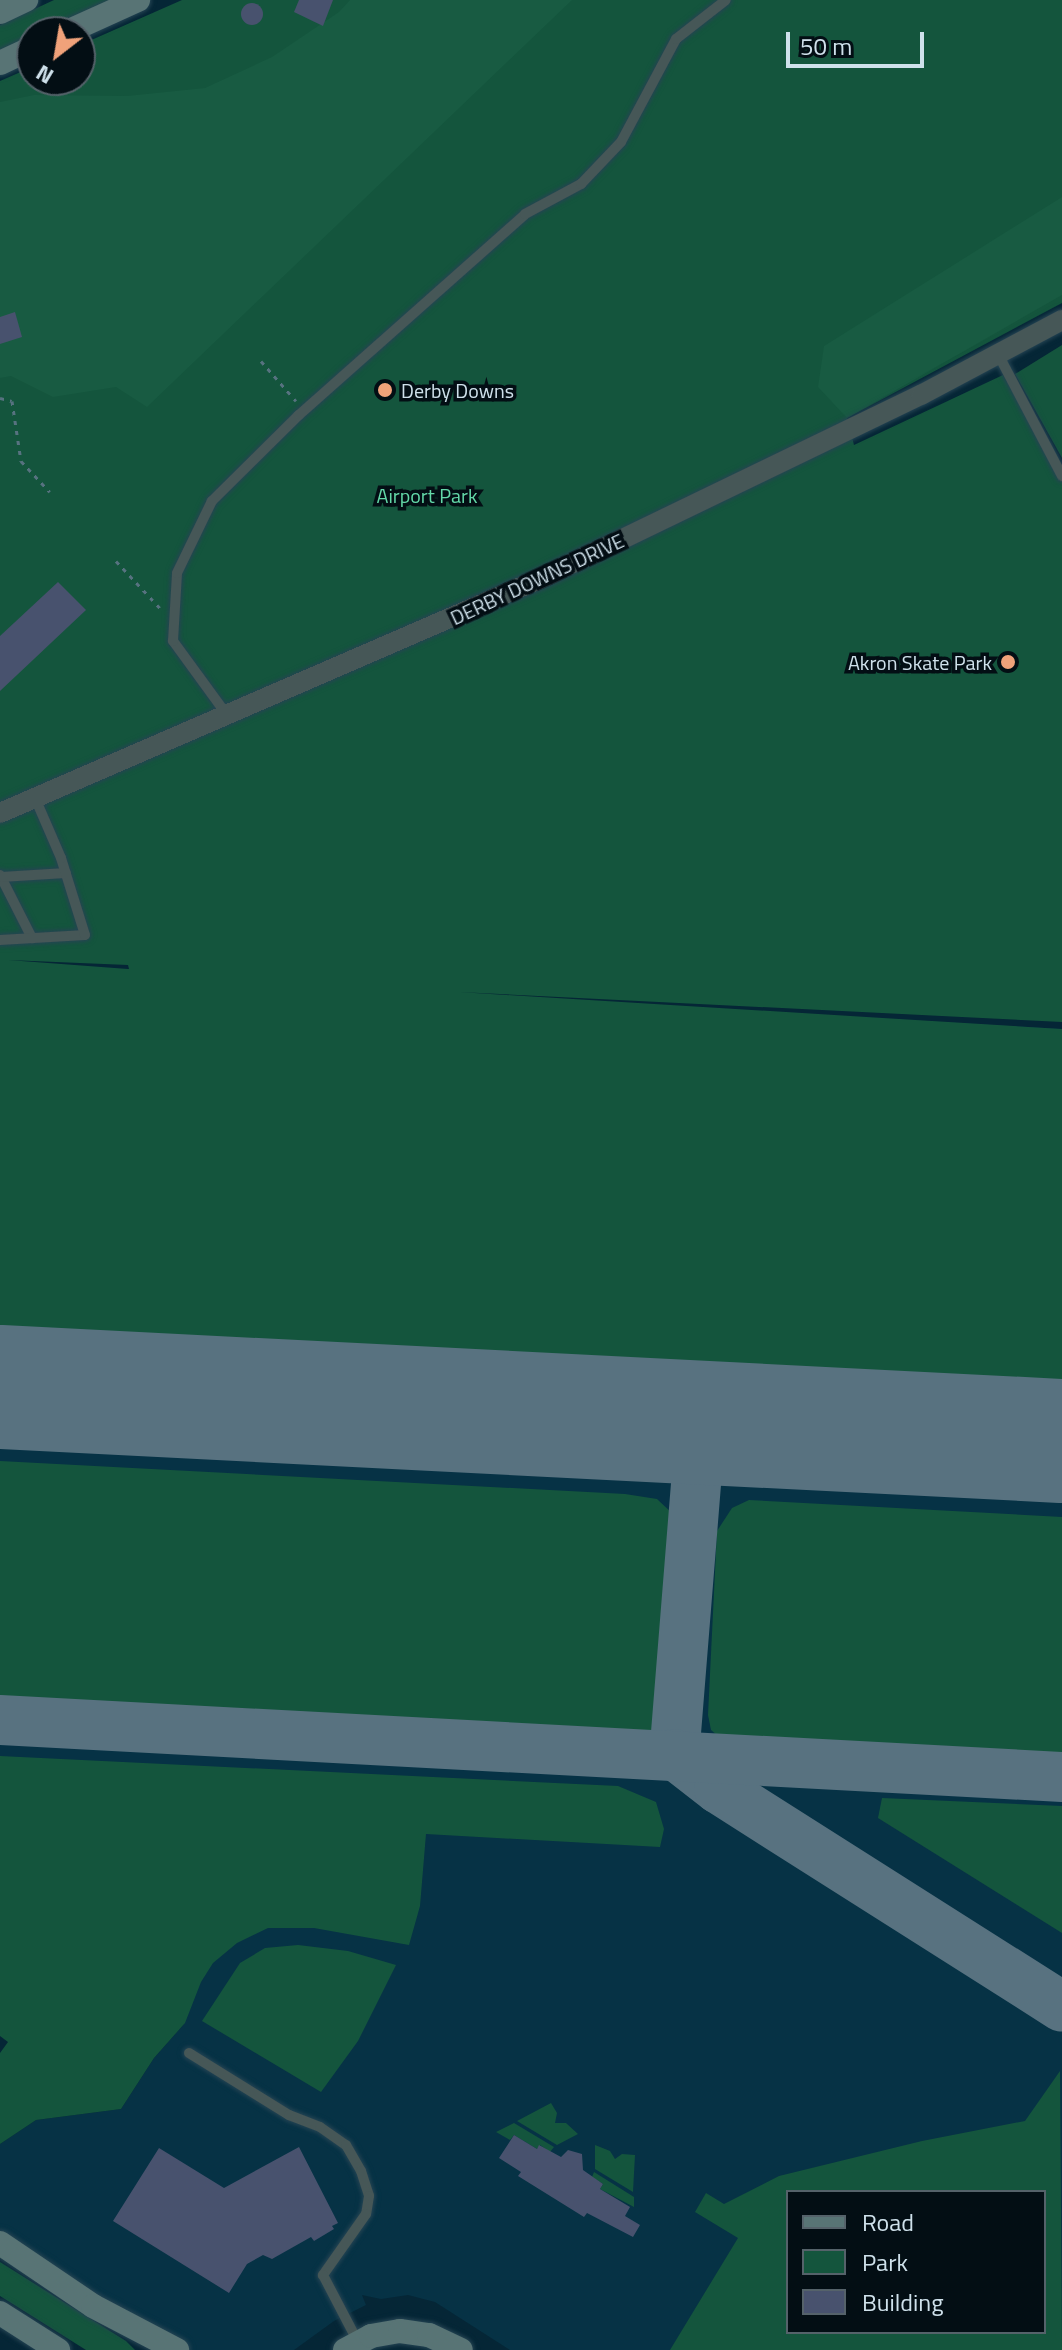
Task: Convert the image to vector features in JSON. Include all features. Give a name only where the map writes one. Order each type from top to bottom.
[{"type":"main road","points":[[0,12],[26,0]]},
{"type":"main road","points":[[96,19],[138,0]]},
{"type":"main road","points":[[0,2243],[152,2344],[177,2350]]},
{"type":"main road","points":[[0,2313],[58,2350]]},
{"type":"main road","points":[[351,2346],[385,2333],[415,2332],[443,2339],[461,2350]]},
{"type":"street","name":"DERBY DOWNS DRIVE","points":[[0,813],[228,716],[658,523],[1062,320]]},
{"type":"lane","points":[[228,716],[173,641],[177,573],[212,501],[304,410],[525,214],[581,184],[621,142],[676,39],[726,0]]},
{"type":"lane","points":[[998,354],[1062,476]]},
{"type":"lane","points":[[0,940],[85,935],[66,873],[35,798]]},
{"type":"lane","points":[[32,938],[0,876],[66,873]]},
{"type":"lane","points":[[189,2053],[289,2115],[320,2127],[346,2145],[361,2171],[369,2196],[366,2214],[323,2275],[351,2346]]},
{"type":"path","points":[[261,361],[304,410]]},
{"type":"path","points":[[0,398],[12,401],[21,461],[50,492]]},
{"type":"shaded area","points":[[0,961],[131,975],[1062,1029],[1062,2350],[510,2350],[435,2302],[408,2295],[381,2299],[362,2295],[366,2305],[334,2321],[294,2350],[191,2350],[135,2323],[0,2238],[0,2144],[36,2120],[121,2109],[154,2058],[184,2024],[0,2029]]},
{"type":"green space","points":[[54,0],[128,0],[93,16],[19,16]]},
{"type":"green space","name":"Airport Park","points":[[182,0],[1062,0],[1062,303],[847,418],[854,445],[1003,375],[1062,480],[1062,1022],[459,992],[1062,1029],[1062,1386],[0,1330],[0,81],[16,74],[16,96],[96,96],[96,38]],"holes":[[[8,960],[128,965],[129,969]]]},
{"type":"green space","points":[[350,0],[572,0],[147,407],[116,387],[53,397],[11,376],[0,378],[0,102],[29,96],[127,96],[205,88],[272,57],[339,12]]},
{"type":"green space","points":[[16,18],[16,51],[0,58],[0,25]]},
{"type":"green space","points":[[1062,197],[1062,295],[847,418],[818,387],[824,346]]},
{"type":"green space","points":[[1062,345],[1062,458],[1015,374]]},
{"type":"green space","points":[[0,1461],[625,1494],[657,1499],[673,1514],[679,1534],[663,1720],[641,1739],[623,1741],[0,1709]]},
{"type":"green space","points":[[749,1500],[1062,1517],[1062,1769],[733,1749],[711,1730],[708,1715],[717,1531],[732,1508]]},
{"type":"green space","points":[[0,1756],[618,1786],[656,1802],[664,1829],[660,1847],[426,1834],[420,1906],[409,1945],[314,1928],[268,1928],[237,1943],[213,1963],[201,1982],[185,2023],[154,2058],[121,2109],[36,2120],[0,2144],[0,2053],[8,2042],[0,2036]]},
{"type":"green space","points":[[882,1798],[1062,1806],[1062,1933],[878,1818]]},
{"type":"green space","points":[[298,1945],[348,1951],[396,1965],[358,2041],[321,2092],[202,2021],[240,1963],[265,1948]]},
{"type":"green space","points":[[1060,2071],[1062,2350],[670,2350],[738,2238],[695,2212],[706,2193],[724,2204],[779,2176],[922,2141],[1025,2121]]},
{"type":"green space","points":[[551,2103],[557,2113],[555,2123],[566,2123],[578,2134],[557,2145],[517,2121]]},
{"type":"green space","points":[[514,2123],[554,2147],[550,2152],[540,2145],[537,2149],[514,2135],[510,2140],[496,2132]]},
{"type":"green space","points":[[595,2145],[610,2151],[615,2159],[622,2154],[635,2155],[633,2192],[595,2169]]},
{"type":"green space","points":[[594,2172],[634,2197],[634,2207],[600,2189],[603,2184],[592,2177]]},
{"type":"green space","points":[[0,2262],[126,2341],[135,2350],[86,2350],[0,2296]]},
{"type":"building","points":[[299,0],[333,0],[323,26],[294,12]]},
{"type":"building","points":[[252,3],[260,6],[263,14],[260,22],[252,25],[244,22],[241,14],[244,6]]},
{"type":"building","points":[[15,312],[22,337],[0,344],[0,317]]},
{"type":"building","points":[[58,582],[86,610],[0,691],[0,636]]},
{"type":"building","points":[[514,2135],[537,2149],[539,2145],[561,2157],[568,2150],[582,2154],[583,2170],[603,2184],[600,2189],[630,2207],[625,2216],[640,2225],[633,2237],[587,2213],[584,2217],[518,2176],[521,2172],[499,2158]]},
{"type":"building","points":[[299,2147],[338,2223],[314,2241],[311,2237],[272,2259],[263,2255],[247,2264],[229,2293],[113,2221],[159,2148],[224,2188]]},
{"type":"taxiway","points":[[701,1422],[674,1754],[719,1789],[1062,2007]]},
{"type":"taxiway","points":[[0,1720],[1062,1777]]},
{"type":"runway","points":[[0,1387],[1062,1441]]},
{"type":"place","name":"Derby Downs","points":[[385,390]]},
{"type":"place","name":"Akron Skate Park","points":[[1008,662]]}]
